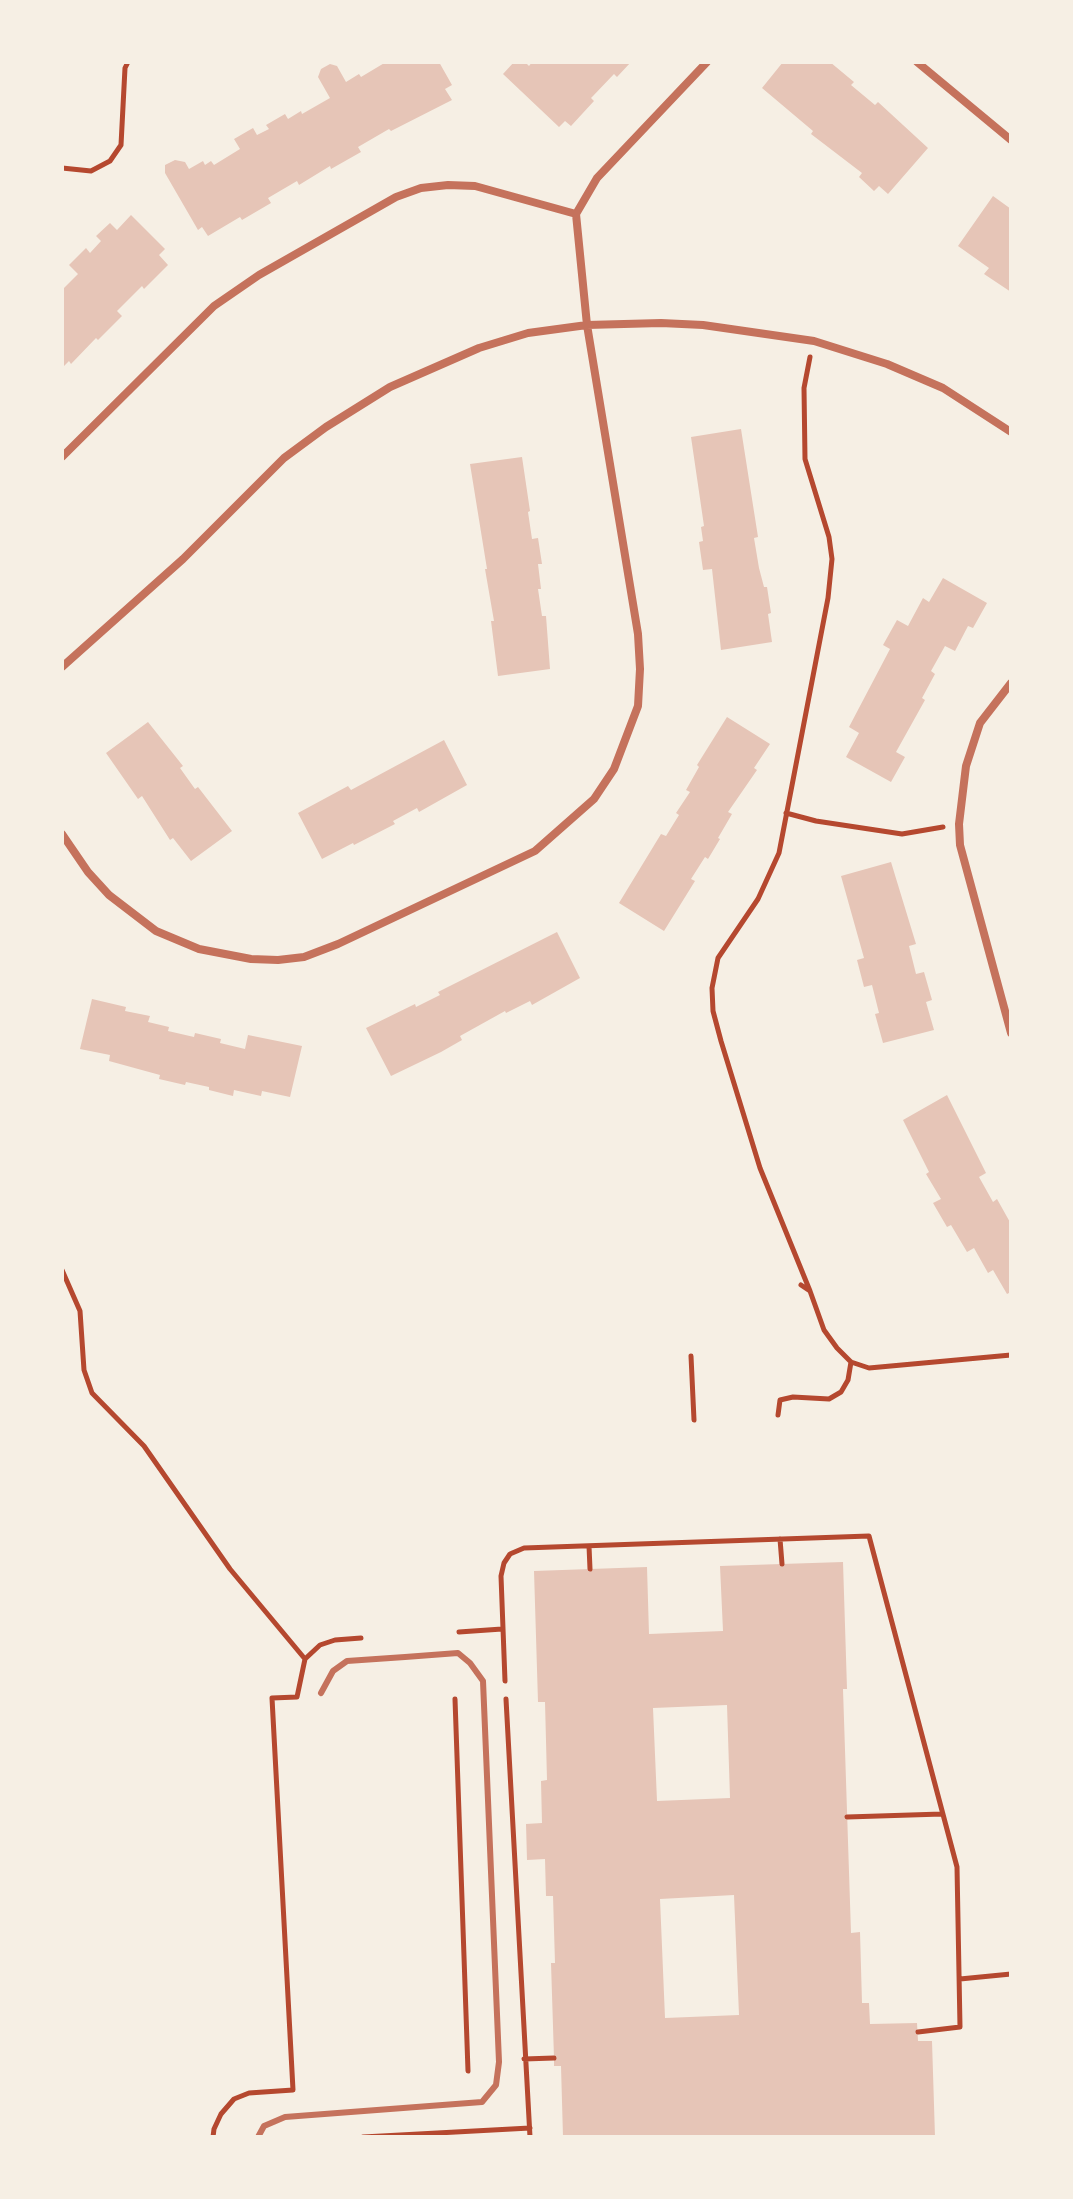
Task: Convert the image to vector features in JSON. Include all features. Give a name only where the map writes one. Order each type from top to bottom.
[{"type":"street","points":[[62,834],[88,872],[109,895],[156,931],[199,949],[251,959],[278,960],[304,957],[338,944],[535,851],[594,799],[614,769],[638,706],[640,669],[638,634],[587,325],[576,214],[597,178],[707,62]]},
{"type":"street","points":[[917,62],[1011,140]]},
{"type":"street","points":[[62,457],[214,306],[259,275],[396,197],[421,188],[475,186],[576,214]]},
{"type":"street","points":[[62,667],[183,559],[284,458],[326,427],[390,387],[479,348],[528,333],[587,325],[703,325],[814,341],[887,364],[943,388],[1011,432]]},
{"type":"street","points":[[1011,683],[980,723],[966,766],[959,824],[960,845],[1011,1033]]},
{"type":"lane","points":[[258,2137],[264,2126],[285,2117],[482,2102],[496,2085],[499,2062],[483,1681],[458,1653],[347,1661],[333,1671],[321,1693]]},
{"type":"path","points":[[62,168],[91,171],[110,161],[121,145],[125,68],[128,62]]},
{"type":"path","points":[[814,341],[804,388],[805,459],[829,537],[832,559],[828,598],[779,853],[758,899],[718,958],[712,988],[713,1011],[760,1168],[824,1330],[851,1362],[869,1368],[1011,1355]]},
{"type":"path","points":[[786,813],[816,821],[902,834],[959,824]]},
{"type":"path","points":[[62,1270],[80,1311],[84,1370],[92,1393],[144,1446],[230,1569],[305,1659]]},
{"type":"path","points":[[801,1285],[810,1291]]},
{"type":"path","points":[[691,1356],[694,1420]]},
{"type":"path","points":[[778,1415],[780,1400],[793,1397],[829,1399],[841,1392],[848,1380],[851,1362]]},
{"type":"path","points":[[530,2137],[501,1576],[510,1554],[524,1548],[869,1536],[957,1867],[960,2027],[918,2032]]},
{"type":"path","points":[[780,1539],[782,1564]]},
{"type":"path","points":[[589,1546],[590,1569]]},
{"type":"path","points":[[456,1632],[502,1629]]},
{"type":"path","points":[[213,2137],[221,2114],[234,2099],[249,2093],[293,2090],[272,1698],[297,1697],[305,1659],[320,1645],[335,1640],[365,1638]]},
{"type":"path","points":[[455,1699],[468,2071]]},
{"type":"path","points":[[847,1817],[943,1814]]},
{"type":"path","points":[[960,1979],[1011,1974]]},
{"type":"path","points":[[524,2059],[554,2058]]},
{"type":"path","points":[[363,2137],[530,2128]]},
{"type":"building","points":[[386,62],[439,62],[452,85],[445,89],[452,100],[391,131],[389,129],[358,147],[361,152],[331,169],[330,166],[299,185],[297,181],[268,198],[271,203],[242,220],[240,217],[208,236],[202,227],[198,230],[165,173],[165,165],[175,160],[185,162],[189,169],[203,161],[205,165],[211,161],[214,165],[240,149],[234,139],[253,128],[257,135],[269,129],[266,125],[285,114],[288,119],[330,98],[318,77],[321,69],[330,64],[337,66],[346,82]]},
{"type":"building","points":[[514,62],[525,62],[529,66],[532,62],[631,62],[617,77],[614,74],[591,98],[594,101],[571,126],[565,121],[559,127],[503,74]]},
{"type":"building","points":[[783,62],[830,62],[854,82],[851,85],[875,105],[878,102],[928,148],[888,194],[879,186],[874,191],[859,177],[862,173],[811,134],[813,131],[762,88]]},
{"type":"building","points":[[993,196],[1011,209],[1011,292],[984,274],[989,268],[958,246]]},
{"type":"building","points":[[131,215],[165,249],[159,255],[168,265],[117,311],[122,316],[98,340],[96,338],[71,364],[69,361],[62,368],[62,290],[78,274],[69,265],[86,248],[90,253],[101,241],[96,236],[110,223],[117,230]]},
{"type":"building","points":[[741,429],[758,537],[754,538],[771,613],[768,614],[772,642],[721,650],[712,569],[703,570],[699,542],[703,541],[701,527],[704,526],[691,437]]},
{"type":"building","points":[[522,457],[532,539],[538,538],[542,564],[538,564],[541,589],[538,589],[542,616],[546,616],[550,669],[498,676],[491,621],[494,621],[470,464]]},
{"type":"building","points":[[943,578],[987,603],[973,628],[968,626],[955,651],[945,646],[931,671],[935,674],[922,698],[925,700],[896,752],[905,757],[891,782],[846,757],[859,733],[849,727],[890,649],[883,645],[897,620],[908,626],[923,598],[929,602]]},
{"type":"building","points":[[727,717],[770,744],[754,768],[757,770],[728,812],[732,814],[720,839],[691,879],[695,881],[664,931],[619,903],[661,834],[666,836],[679,815],[676,813],[690,792],[686,790],[699,767],[697,765]]},
{"type":"building","points":[[148,722],[183,766],[180,768],[195,789],[198,787],[232,831],[191,861],[173,838],[170,840],[142,796],[138,799],[106,753]]},
{"type":"building","points":[[444,740],[467,785],[322,859],[298,813],[348,786],[351,790]]},
{"type":"building","points":[[891,862],[916,944],[909,946],[916,974],[924,972],[932,1000],[926,1002],[934,1030],[883,1043],[875,1014],[879,1013],[872,985],[864,987],[857,960],[864,958],[841,876]]},
{"type":"building","points":[[557,932],[580,978],[532,1005],[530,1001],[505,1011],[460,1036],[462,1040],[441,1052],[391,1076],[366,1028],[440,995],[438,992]]},
{"type":"building","points":[[92,999],[150,1016],[148,1022],[169,1027],[168,1031],[221,1039],[220,1043],[245,1049],[248,1035],[302,1046],[290,1097],[262,1091],[261,1096],[234,1090],[233,1096],[209,1090],[209,1087],[159,1079],[160,1075],[109,1061],[110,1055],[80,1049]]},
{"type":"building","points":[[947,1095],[986,1173],[979,1177],[993,1202],[997,1199],[1011,1224],[1011,1292],[1007,1294],[993,1270],[988,1273],[974,1248],[967,1252],[951,1225],[947,1227],[933,1203],[941,1199],[926,1174],[929,1172],[903,1120]]},
{"type":"building","points":[[843,1562],[847,1689],[843,1689],[851,1933],[860,1932],[862,2003],[869,2003],[870,2024],[917,2023],[918,2041],[932,2041],[935,2137],[563,2137],[561,2066],[554,2066],[553,1896],[546,1896],[545,1859],[527,1860],[526,1824],[542,1823],[541,1781],[547,1780],[545,1702],[538,1702],[534,1571],[647,1567],[649,1634],[723,1631],[720,1566]],"holes":[[[727,1705],[730,1798],[657,1801],[653,1708]],[[734,1895],[739,2015],[665,2018],[660,1899]]]}]
